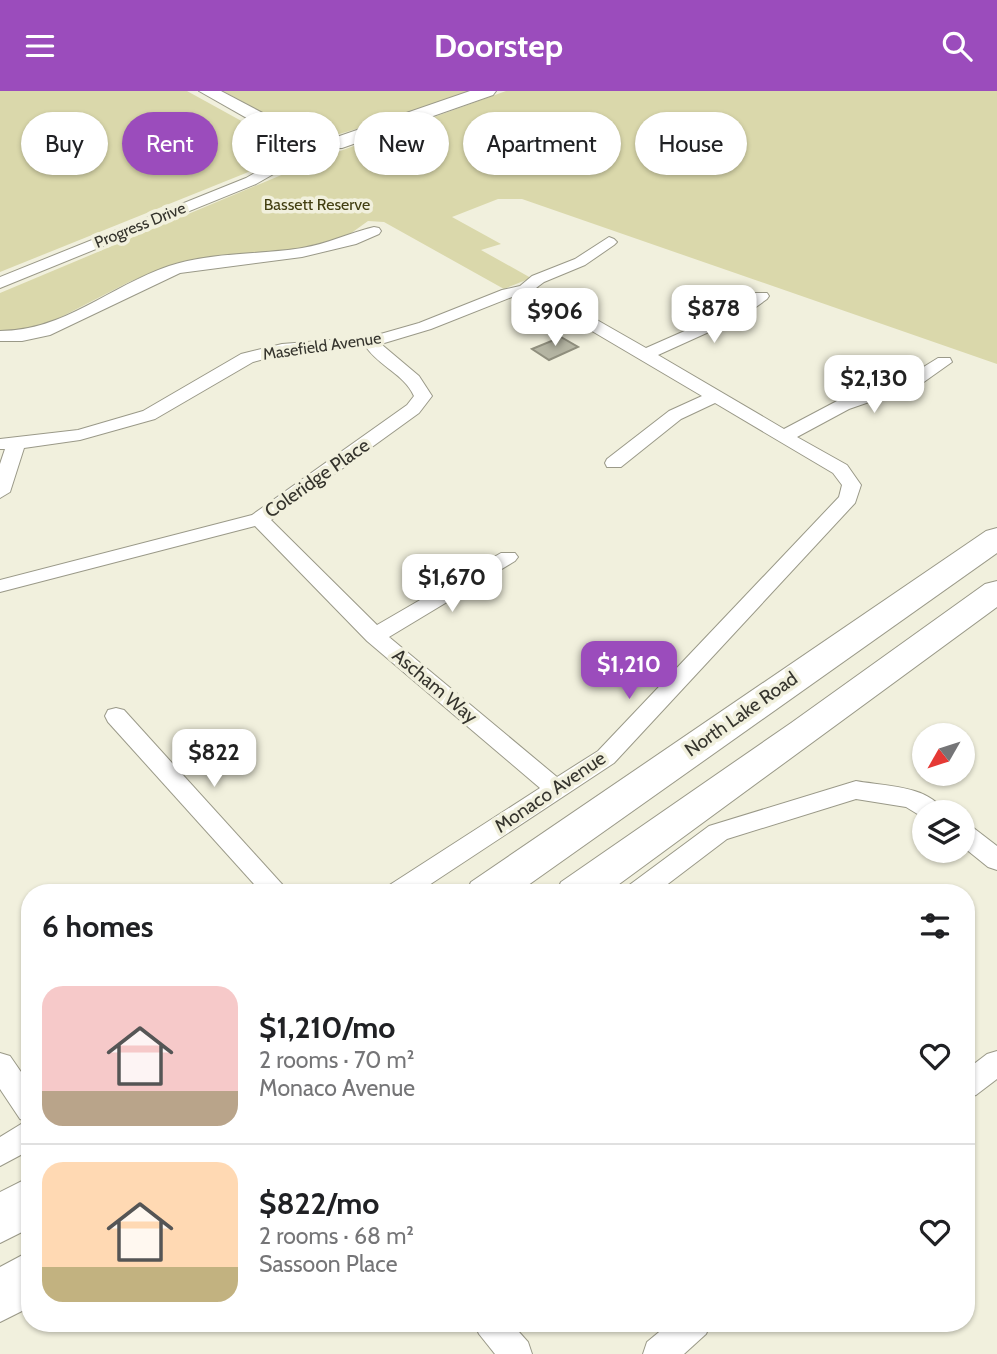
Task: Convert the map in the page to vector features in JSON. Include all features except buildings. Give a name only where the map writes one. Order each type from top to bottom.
[{"type":"main road","name":"North Lake Road","points":[[499,884],[997,538]]},
{"type":"main road","points":[[589,884],[997,591]]},
{"type":"main road","points":[[0,1220],[21,1206]]},
{"type":"main road","points":[[0,1297],[21,1282]]},
{"type":"street","points":[[208,91],[251,112]]},
{"type":"street","name":"Progress Drive","points":[[340,136],[367,129],[476,91]]},
{"type":"street","name":"Progress Drive","points":[[340,134],[487,91]]},
{"type":"street","name":"Progress Drive","points":[[0,283],[262,175]]},
{"type":"street","points":[[0,336],[19,337],[45,332],[154,277],[176,269],[324,250],[349,243],[374,231]]},
{"type":"street","name":"Masefield Avenue","points":[[8,444],[80,435],[149,415],[247,358],[282,349],[371,342],[525,289],[538,279],[580,262],[609,242]]},
{"type":"street","points":[[525,289],[542,295],[783,437],[843,405],[915,380],[944,362]]},
{"type":"street","points":[[645,355],[736,314],[761,296]]},
{"type":"street","name":"Coleridge Place","points":[[0,586],[259,519],[413,409],[423,395],[418,381],[379,356],[371,342]]},
{"type":"street","points":[[614,463],[675,415],[714,397]]},
{"type":"street","name":"Monaco Avenue","points":[[411,884],[606,757],[848,499],[852,485],[840,469],[783,437]]},
{"type":"street","points":[[0,492],[8,444]]},
{"type":"street","name":"Ascham Way","points":[[259,519],[375,636],[556,789]]},
{"type":"street","points":[[375,636],[508,557]]},
{"type":"street","points":[[116,716],[270,884]]},
{"type":"street","points":[[649,884],[718,832],[856,790],[914,800]]},
{"type":"street","points":[[975,842],[997,859]]},
{"type":"street","points":[[975,1079],[997,1063]]},
{"type":"street","points":[[0,1065],[21,1096]]},
{"type":"street","points":[[0,1153],[21,1139]]},
{"type":"street","points":[[498,1332],[516,1354]]},
{"type":"street","points":[[659,1354],[685,1332]]},
{"type":"green space","points":[[0,91],[187,91],[232,116],[232,175],[241,175],[0,272]]},
{"type":"green space","points":[[223,91],[485,91],[414,112],[354,112],[354,130],[340,134],[340,112],[261,112]]},
{"type":"green space","name":"Bassett Reserve","points":[[506,91],[997,91],[997,364],[522,199],[498,199],[452,217],[501,244],[481,250],[531,278],[504,289],[384,222],[368,221],[343,239],[317,247],[168,266],[129,282],[34,331],[0,331],[0,293],[281,175],[340,175],[340,151],[354,146],[354,175],[449,175],[448,112]]}]
